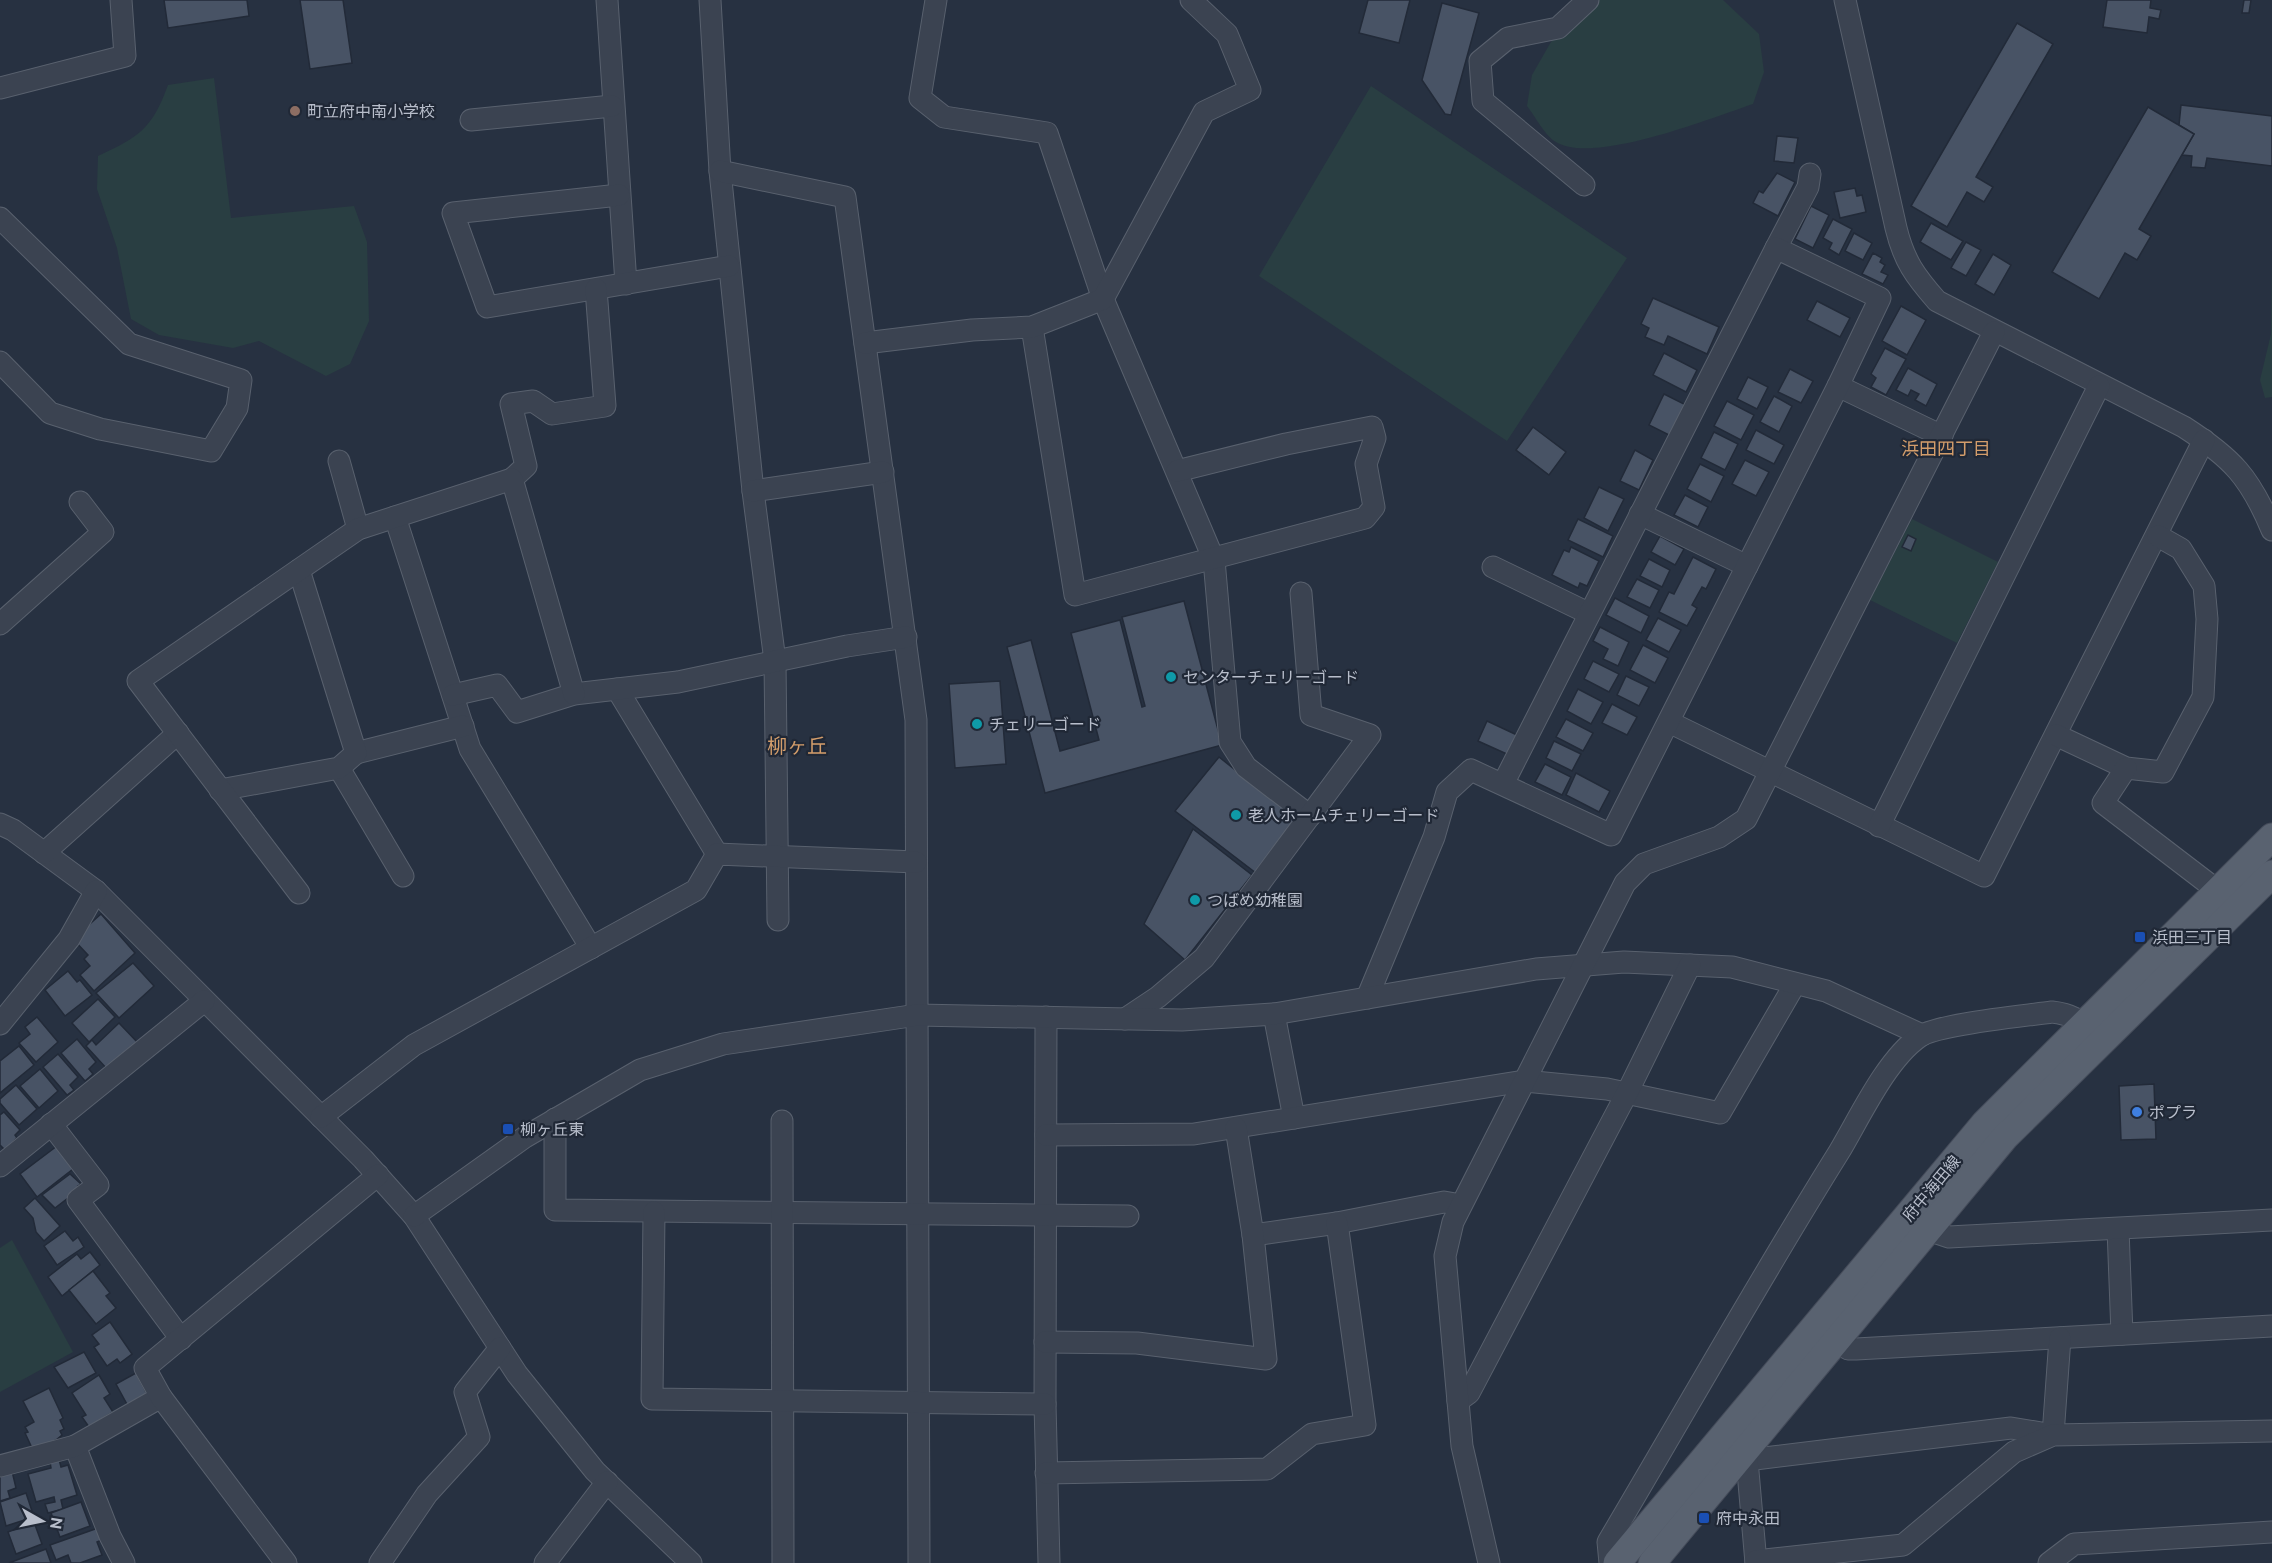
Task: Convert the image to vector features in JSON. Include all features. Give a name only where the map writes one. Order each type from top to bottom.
[{"type":"main road","name":"府中海田線","points":[[1827,1333],[1928,1230],[2094,1033],[2218,891],[2272,837]]},
{"type":"main road","name":"府中海田線","points":[[1652,1563],[1985,1123],[2094,1033],[2272,874]]},
{"type":"main road","name":"府中海田線","points":[[1617,1563],[1737,1452]]},
{"type":"street","points":[[0,88],[125,56],[121,0]]},
{"type":"street","points":[[608,0],[612,106],[626,284]]},
{"type":"street","points":[[710,0],[720,171],[729,266],[753,491],[775,661],[778,920]]},
{"type":"street","points":[[936,0],[920,99],[944,117],[1047,133],[1103,299],[1214,560],[1230,742],[1246,768],[1310,816]]},
{"type":"street","points":[[865,343],[972,330],[1032,327],[1103,299],[1204,112],[1251,90],[1227,34],[1191,0]]},
{"type":"street","points":[[1584,185],[1484,101],[1480,61],[1508,38],[1558,28],[1588,0]]},
{"type":"street","points":[[1845,0],[1902,251],[1914,275],[1937,301],[2098,386],[2184,427],[2204,440],[2228,459],[2257,493],[2272,530]]},
{"type":"street","points":[[471,120],[612,106]]},
{"type":"street","points":[[720,171],[845,197],[916,720],[919,1563]]},
{"type":"street","points":[[1503,784],[1588,613],[1808,187],[1809,174]]},
{"type":"street","points":[[619,195],[453,213],[487,307],[729,266]]},
{"type":"street","points":[[0,218],[129,344],[241,380],[237,408],[211,451],[100,429],[50,413],[2,371]]},
{"type":"street","points":[[1367,998],[1434,837],[1448,792],[1471,770],[1611,835],[1839,386],[1880,298],[1776,248]]},
{"type":"street","points":[[299,893],[138,681],[358,529],[512,479],[526,466],[511,404],[533,401],[552,414],[605,406],[596,289]]},
{"type":"street","points":[[1032,327],[1075,595],[1214,560],[1365,518],[1374,507],[1366,464],[1375,438],[1371,427],[1286,444],[1177,471]]},
{"type":"street","points":[[1489,1563],[1462,1446],[1445,1256],[1453,1222],[1625,883],[1644,864],[1719,837],[1746,819],[1772,773],[1994,332]]},
{"type":"street","points":[[1839,386],[1942,436]]},
{"type":"street","points":[[1879,826],[2098,386]]},
{"type":"street","points":[[1669,722],[1984,876],[2158,536],[2204,440]]},
{"type":"street","points":[[339,461],[358,529]]},
{"type":"street","points":[[753,491],[883,472]]},
{"type":"street","points":[[512,479],[574,694]]},
{"type":"street","points":[[0,624],[103,532],[80,502]]},
{"type":"street","points":[[1640,514],[1747,566]]},
{"type":"street","points":[[395,517],[470,749],[591,948]]},
{"type":"street","points":[[2056,735],[2127,768],[2163,772],[2203,697],[2207,619],[2204,585],[2181,549],[2158,536]]},
{"type":"street","points":[[1493,567],[1588,613]]},
{"type":"street","points":[[299,570],[356,753]]},
{"type":"street","points":[[1125,1019],[1158,997],[1204,958],[1370,735],[1311,715],[1301,593]]},
{"type":"street","points":[[453,695],[497,686],[517,712],[574,694],[678,682],[775,661],[906,637]]},
{"type":"street","points":[[616,689],[717,854]]},
{"type":"street","points":[[220,790],[339,768],[356,753],[463,726]]},
{"type":"street","points":[[44,853],[177,733]]},
{"type":"street","points":[[339,768],[403,876]]},
{"type":"street","points":[[2127,768],[2103,803],[2218,891]]},
{"type":"street","points":[[0,824],[13,830],[96,891],[378,1175],[414,1216],[524,1382],[607,1482],[691,1563]]},
{"type":"street","points":[[717,854],[916,862]]},
{"type":"street","points":[[321,1117],[414,1045],[696,890],[717,854]]},
{"type":"street","points":[[0,1024],[69,939],[96,891]]},
{"type":"street","points":[[414,1216],[525,1137],[640,1070],[723,1044],[917,1015],[1182,1020],[1274,1014],[1536,969],[1624,962],[1732,967],[1826,992],[1922,1035]]},
{"type":"street","points":[[1458,1401],[1470,1393],[1627,1093],[1690,965]]},
{"type":"street","points":[[1046,1135],[1194,1134],[1524,1081],[1627,1093],[1720,1113],[1795,984]]},
{"type":"street","points":[[0,1166],[204,1001]]},
{"type":"street","points":[[1610,1563],[1608,1542],[1806,1206],[1890,1068],[1909,1044],[1922,1035],[1952,1027],[2052,1012],[2067,1014],[2094,1033]]},
{"type":"street","points":[[1274,1014],[1294,1118]]},
{"type":"street","points":[[1046,1017],[1045,1404],[1049,1563]]},
{"type":"street","points":[[555,1119],[555,1210],[917,1216],[1128,1216]]},
{"type":"street","points":[[782,1121],[780,1214],[783,1563]]},
{"type":"street","points":[[51,1124],[98,1185],[78,1200],[181,1339]]},
{"type":"street","points":[[1045,1342],[1137,1343],[1266,1359],[1253,1235],[1236,1128]]},
{"type":"street","points":[[286,1563],[161,1397],[145,1368],[378,1175]]},
{"type":"street","points":[[1253,1235],[1337,1223],[1444,1202],[1461,1205]]},
{"type":"street","points":[[654,1212],[652,1400],[782,1399],[1045,1404]]},
{"type":"street","points":[[1928,1230],[1949,1237],[2272,1220]]},
{"type":"street","points":[[1046,1473],[1267,1469],[1312,1434],[1365,1425],[1337,1223]]},
{"type":"street","points":[[2118,1229],[2122,1334]]},
{"type":"street","points":[[1827,1333],[1848,1348],[1856,1349],[2272,1326]]},
{"type":"street","points":[[2053,1435],[2060,1338]]},
{"type":"street","points":[[389,1560],[427,1494],[479,1437],[465,1392],[500,1348]]},
{"type":"street","points":[[0,1466],[75,1446],[161,1397]]},
{"type":"street","points":[[2053,1435],[2014,1452],[1903,1545],[1756,1562],[1737,1452],[2011,1428],[2053,1435],[2272,1431]]},
{"type":"street","points":[[75,1446],[110,1536],[124,1563]]},
{"type":"street","points":[[545,1563],[607,1482]]},
{"type":"street","points":[[2049,1563],[2074,1544],[2272,1532]]},
{"type":"green space","points":[[1582,0],[1723,0],[1759,34],[1764,72],[1753,104],[1653,137],[1624,144],[1597,148],[1574,148],[1556,142],[1544,131],[1527,106],[1532,75],[1555,35]]},
{"type":"green space","points":[[214,78],[231,218],[354,206],[367,242],[369,321],[350,364],[326,376],[259,341],[233,348],[159,335],[131,319],[117,248],[97,189],[98,156],[134,137],[150,122],[168,85]]},
{"type":"green space","points":[[1371,86],[1627,258],[1507,441],[1259,276]]},
{"type":"green space","points":[[2272,251],[2272,397],[2265,398],[2260,380],[2271,334]]},
{"type":"green space","points":[[1912,519],[1998,562],[1957,643],[1870,600]]},
{"type":"green space","points":[[12,1240],[73,1352],[0,1392],[0,1248]]},
{"type":"building","points":[[164,0],[247,0],[249,16],[168,28]]},
{"type":"building","points":[[300,0],[343,0],[352,63],[310,69]]},
{"type":"building","points":[[1368,0],[1410,0],[1399,43],[1359,33]]},
{"type":"building","points":[[2107,0],[2151,0],[2150,8],[2161,10],[2159,19],[2149,17],[2147,33],[2103,27]]},
{"type":"building","points":[[2244,0],[2251,0],[2249,13],[2242,13]]},
{"type":"building","points":[[1442,3],[1479,13],[1451,115],[1445,114],[1422,80]]},
{"type":"building","points":[[2017,23],[2053,44],[1976,177],[1993,187],[1984,202],[1967,192],[1947,227],[1911,206]]},
{"type":"building","points":[[2181,105],[2272,116],[2272,166],[2207,158],[2205,168],[2191,167],[2192,156],[2182,155],[2194,134],[2179,125]]},
{"type":"building","points":[[2148,107],[2194,134],[2139,229],[2151,236],[2137,260],[2125,253],[2099,299],[2052,272]]},
{"type":"building","points":[[1777,136],[1798,138],[1794,163],[1774,161]]},
{"type":"building","points":[[1777,173],[1795,182],[1778,216],[1753,203],[1759,191],[1763,193]]},
{"type":"building","points":[[1855,188],[1857,196],[1862,195],[1866,212],[1840,218],[1834,192]]},
{"type":"building","points":[[1811,206],[1829,215],[1813,248],[1795,239]]},
{"type":"building","points":[[1833,219],[1852,229],[1839,255],[1829,249],[1832,243],[1823,238]]},
{"type":"building","points":[[1931,223],[1963,241],[1951,260],[1920,242]]},
{"type":"building","points":[[1854,233],[1872,243],[1863,260],[1845,251]]},
{"type":"building","points":[[1966,242],[1981,250],[1966,276],[1951,268]]},
{"type":"building","points":[[1873,253],[1882,258],[1880,262],[1885,265],[1881,272],[1888,275],[1883,284],[1862,274]]},
{"type":"building","points":[[1993,254],[2011,265],[1994,295],[1975,284]]},
{"type":"building","points":[[1653,298],[1719,327],[1707,354],[1668,336],[1664,345],[1645,337],[1649,328],[1641,324]]},
{"type":"building","points":[[1817,301],[1850,318],[1840,337],[1807,320]]},
{"type":"building","points":[[1901,306],[1926,320],[1907,355],[1882,341]]},
{"type":"building","points":[[1885,348],[1906,359],[1886,395],[1871,387],[1876,378],[1871,374]]},
{"type":"building","points":[[1664,353],[1697,370],[1686,392],[1653,375]]},
{"type":"building","points":[[1908,368],[1937,384],[1926,406],[1915,400],[1919,394],[1911,390],[1908,396],[1896,390]]},
{"type":"building","points":[[1790,369],[1813,381],[1801,403],[1778,392]]},
{"type":"building","points":[[1748,377],[1768,387],[1757,409],[1737,399]]},
{"type":"building","points":[[1664,394],[1686,405],[1671,436],[1649,425]]},
{"type":"building","points":[[1774,396],[1792,406],[1779,432],[1760,422]]},
{"type":"building","points":[[1727,401],[1754,415],[1741,440],[1714,426]]},
{"type":"building","points":[[1533,427],[1566,452],[1549,475],[1516,450]]},
{"type":"building","points":[[1756,430],[1784,445],[1774,464],[1746,450]]},
{"type":"building","points":[[1714,432],[1738,444],[1725,470],[1701,458]]},
{"type":"building","points":[[1635,450],[1653,460],[1639,490],[1620,481]]},
{"type":"building","points":[[1745,460],[1769,472],[1756,496],[1732,484]]},
{"type":"building","points":[[1700,464],[1724,476],[1711,502],[1687,489]]},
{"type":"building","points":[[1599,487],[1624,499],[1608,531],[1584,518]]},
{"type":"building","points":[[1685,495],[1708,507],[1698,527],[1674,515]]},
{"type":"building","points":[[1578,519],[1613,536],[1603,557],[1568,540]]},
{"type":"building","points":[[1908,535],[1916,539],[1911,551],[1902,547]]},
{"type":"building","points":[[1660,536],[1684,549],[1675,565],[1651,552]]},
{"type":"building","points":[[1571,547],[1599,561],[1587,586],[1580,583],[1578,588],[1552,575],[1564,550],[1569,552]]},
{"type":"building","points":[[1693,557],[1716,569],[1706,589],[1702,587],[1692,605],[1697,608],[1687,626],[1659,612],[1669,592],[1674,594]]},
{"type":"building","points":[[1649,559],[1670,570],[1662,587],[1640,576]]},
{"type":"building","points":[[1637,579],[1659,590],[1650,608],[1627,597]]},
{"type":"building","points":[[1615,598],[1649,616],[1641,633],[1606,615]]},
{"type":"building","name":"センターチェリーゴード","points":[[1184,601],[1222,745],[1045,793],[1007,647],[1031,640],[1060,751],[1099,740],[1071,633],[1120,620],[1142,707],[1145,706],[1122,617]]},
{"type":"building","points":[[1658,618],[1681,630],[1669,652],[1646,640]]},
{"type":"building","points":[[1600,627],[1629,642],[1618,666],[1603,659],[1608,649],[1593,641]]},
{"type":"building","points":[[1643,645],[1668,658],[1655,683],[1630,670]]},
{"type":"building","points":[[1593,661],[1619,674],[1609,692],[1584,679]]},
{"type":"building","points":[[1626,676],[1649,687],[1639,706],[1617,695]]},
{"type":"building","name":"チェリーゴード","points":[[1000,681],[1006,764],[955,768],[949,684]]},
{"type":"building","points":[[1578,689],[1603,702],[1591,724],[1567,711]]},
{"type":"building","points":[[1612,704],[1637,717],[1627,735],[1602,723]]},
{"type":"building","points":[[1566,719],[1593,733],[1583,751],[1556,737]]},
{"type":"building","points":[[1487,721],[1517,735],[1509,755],[1478,741]]},
{"type":"building","points":[[1554,741],[1581,754],[1572,771],[1546,758]]},
{"type":"building","name":"老人ホームチェリーゴード","points":[[1219,757],[1297,819],[1256,873],[1175,811]]},
{"type":"building","points":[[1545,764],[1571,777],[1562,795],[1535,782]]},
{"type":"building","points":[[1576,773],[1610,791],[1599,812],[1566,795]]},
{"type":"building","name":"つばめ幼稚園","points":[[1193,829],[1252,875],[1185,960],[1144,924]]},
{"type":"building","points":[[101,914],[135,953],[94,991],[80,975],[90,966],[84,959],[88,955],[73,939]]},
{"type":"building","points":[[133,963],[154,986],[119,1018],[96,993]]},
{"type":"building","points":[[68,971],[77,982],[80,980],[92,995],[65,1016],[45,990]]},
{"type":"building","points":[[98,999],[115,1017],[89,1042],[72,1023]]},
{"type":"building","points":[[37,1017],[58,1042],[36,1062],[19,1043],[30,1034],[25,1027]]},
{"type":"building","points":[[119,1023],[138,1043],[108,1070],[86,1046],[92,1040],[96,1045]]},
{"type":"building","points":[[77,1039],[96,1062],[89,1069],[93,1074],[85,1081],[61,1053]]},
{"type":"building","points":[[19,1046],[34,1065],[0,1093],[0,1061]]},
{"type":"building","points":[[58,1054],[78,1077],[70,1085],[74,1090],[67,1095],[43,1067]]},
{"type":"building","points":[[40,1069],[58,1091],[39,1108],[20,1086]]},
{"type":"building","points":[[2154,1084],[2156,1139],[2121,1140],[2119,1086]]},
{"type":"building","points":[[16,1085],[37,1109],[19,1125],[0,1103],[0,1099]]},
{"type":"building","points":[[4,1112],[20,1130],[15,1135],[17,1138],[5,1150],[0,1145],[0,1115]]},
{"type":"building","points":[[57,1146],[73,1169],[37,1197],[20,1174]]},
{"type":"building","points":[[70,1174],[81,1184],[78,1186],[81,1188],[55,1208],[42,1195]]},
{"type":"building","points":[[35,1198],[60,1226],[44,1241],[36,1232],[33,1218],[24,1208]]},
{"type":"building","points":[[65,1231],[73,1241],[78,1237],[84,1247],[57,1265],[44,1246]]},
{"type":"building","points":[[90,1252],[100,1265],[62,1296],[48,1277],[77,1254],[81,1259]]},
{"type":"building","points":[[93,1271],[110,1293],[106,1296],[116,1308],[96,1324],[69,1290]]},
{"type":"building","points":[[110,1322],[132,1354],[120,1363],[117,1359],[107,1366],[94,1347],[99,1344],[92,1335]]},
{"type":"building","points":[[84,1352],[96,1373],[68,1388],[54,1367]]},
{"type":"building","points":[[136,1373],[148,1396],[128,1406],[116,1384]]},
{"type":"building","points":[[99,1375],[110,1394],[104,1398],[113,1412],[89,1427],[82,1417],[86,1415],[72,1393]]},
{"type":"building","points":[[49,1388],[63,1418],[60,1420],[64,1429],[60,1431],[62,1435],[56,1440],[33,1450],[25,1433],[28,1432],[25,1427],[34,1422],[23,1401]]},
{"type":"building","points":[[59,1459],[61,1467],[68,1465],[77,1495],[61,1500],[63,1509],[48,1513],[45,1504],[55,1502],[54,1497],[36,1502],[28,1474],[51,1468],[50,1462]]},
{"type":"building","points":[[12,1471],[16,1488],[8,1491],[10,1498],[0,1501],[0,1474]]},
{"type":"building","points":[[26,1493],[34,1517],[6,1526],[0,1502]]},
{"type":"building","points":[[81,1502],[90,1526],[60,1537],[51,1513]]},
{"type":"building","points":[[34,1522],[42,1544],[16,1554],[8,1532]]},
{"type":"building","points":[[98,1528],[102,1540],[97,1542],[102,1555],[80,1563],[71,1563],[68,1555],[56,1560],[50,1545]]},
{"type":"building","points":[[46,1549],[51,1563],[9,1563]]},
{"type":"place","name":"町立府中南小学校","points":[[295,111]]},
{"type":"place","name":"センターチェリーゴード","points":[[1171,677]]},
{"type":"place","name":"チェリーゴード","points":[[977,724]]},
{"type":"place","name":"老人ホームチェリーゴード","points":[[1236,815]]},
{"type":"place","name":"つばめ幼稚園","points":[[1195,900]]},
{"type":"place","name":"浜田三丁目","points":[[2140,937]]},
{"type":"place","name":"ポプラ","points":[[2137,1112]]},
{"type":"place","name":"柳ヶ丘東","points":[[508,1129]]},
{"type":"place","name":"府中永田","points":[[1704,1518]]},
{"type":"district","name":"浜田四丁目","points":[[1946,449]]},
{"type":"district","name":"柳ヶ丘","points":[[797,746]]}]
